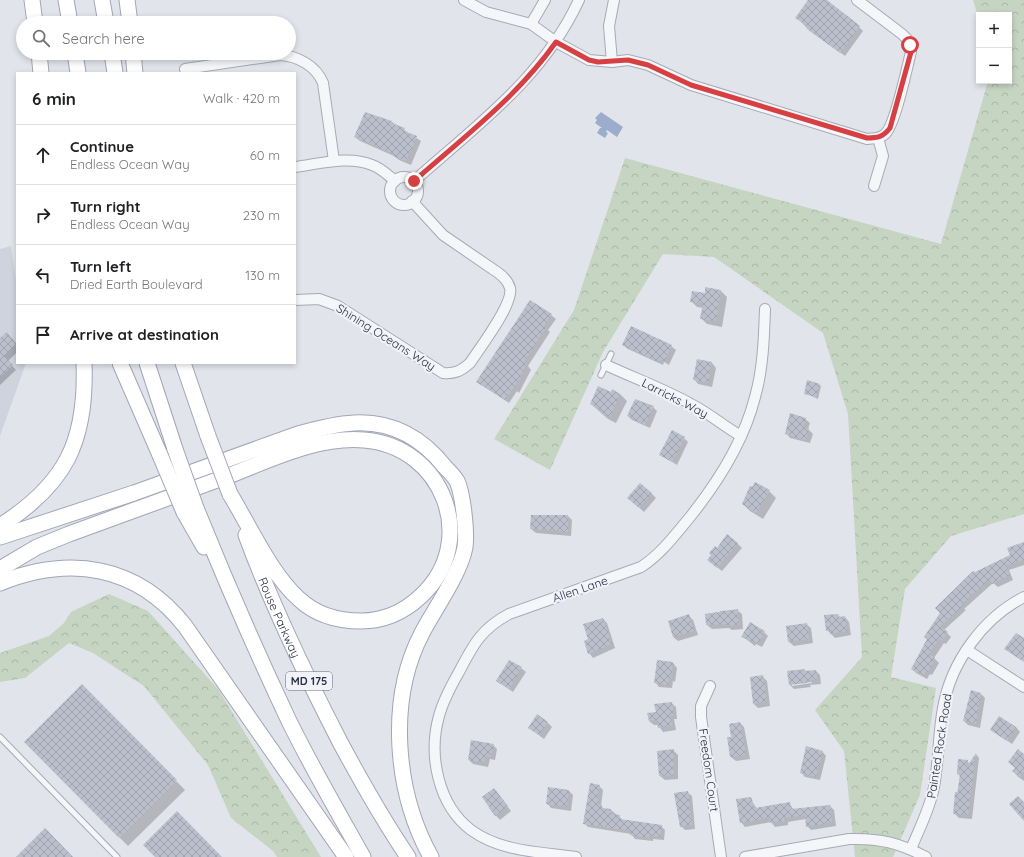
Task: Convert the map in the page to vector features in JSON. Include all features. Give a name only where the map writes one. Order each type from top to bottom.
[{"type":"main road","points":[[32,0],[34,16]]},
{"type":"main road","points":[[66,0],[69,16]]},
{"type":"main road","points":[[102,0],[105,16]]},
{"type":"main road","points":[[127,0],[129,16]]},
{"type":"main road","points":[[40,60],[41,72]]},
{"type":"main road","points":[[76,60],[78,72]]},
{"type":"main road","points":[[113,60],[115,72]]},
{"type":"main road","points":[[134,60],[135,72]]},
{"type":"main road","points":[[0,526],[34,502],[50,486],[67,461],[77,435],[82,413],[84,364]]},
{"type":"main road","points":[[120,364],[160,455],[190,510]]},
{"type":"main road","name":"MD 175","points":[[147,364],[175,449],[190,510],[290,722],[326,793],[363,857]]},
{"type":"main road","name":"Rouse Parkway","points":[[183,364],[208,436],[267,592],[320,703],[392,834],[408,857]]},
{"type":"main road","points":[[0,537],[134,493],[298,434],[319,428],[355,423],[385,426],[408,433],[433,451],[457,482],[465,514],[465,547],[453,578],[421,635],[412,657],[405,680],[400,715],[401,749],[406,793],[414,820],[431,857]]},
{"type":"main road","points":[[0,570],[37,547],[69,534],[302,448],[347,440],[377,442],[395,448],[411,456],[431,475],[442,494],[450,522],[447,557],[441,570],[425,592],[413,604],[399,612],[371,621],[347,621],[336,619],[311,608],[286,586],[230,494]]},
{"type":"main road","points":[[0,583],[38,570],[83,568],[104,571],[125,578],[160,600],[173,611],[185,626],[346,857]]},
{"type":"street","points":[[464,0],[486,12],[531,24],[556,42],[589,60],[612,62],[628,60],[648,65],[691,85],[867,138],[878,138],[885,134],[892,122],[911,52],[910,45],[902,34],[857,0]]},
{"type":"street","points":[[531,24],[545,0]]},
{"type":"street","points":[[414,181],[510,96],[542,62],[556,42],[579,0]]},
{"type":"street","points":[[612,62],[609,26],[614,0]]},
{"type":"street","points":[[296,57],[320,75],[323,82],[334,161]]},
{"type":"street","points":[[186,72],[185,69],[246,60]]},
{"type":"street","points":[[874,186],[883,156],[878,138]]},
{"type":"street","points":[[296,167],[352,160],[372,165],[395,181]]},
{"type":"street","points":[[403,177],[414,181],[418,192],[412,201],[408,204],[401,204],[393,199],[390,190],[395,181],[403,177]]},
{"type":"street","name":"Shining Oceans Way","points":[[296,300],[319,299],[338,306],[443,373],[452,374],[470,363],[508,304],[511,289],[505,278],[443,235],[412,201]]},
{"type":"street","name":"Allen Lane","points":[[576,857],[501,845],[480,836],[461,821],[444,794],[438,780],[436,764],[436,733],[439,717],[451,686],[475,642],[496,621],[509,614],[628,573],[652,560],[674,537],[706,497],[741,436],[755,398],[759,381],[764,343],[765,309]]},
{"type":"street","name":"Larricks Way","points":[[606,365],[689,402],[708,413],[725,428],[741,436]]},
{"type":"street","name":"Painted Rock Road","points":[[911,849],[932,797],[945,696],[953,674],[978,633],[1015,601],[1024,597]]},
{"type":"street","points":[[967,650],[1024,687]]},
{"type":"street","name":"Freedom Court","points":[[710,686],[701,706],[701,717],[721,857]]},
{"type":"street","points":[[745,857],[849,839],[886,840],[911,849],[926,857]]},
{"type":"lane","points":[[601,376],[611,354]]},
{"type":"lane","points":[[0,737],[117,857]]},
{"type":"shaded area","points":[[11,246],[16,279],[16,364],[26,364],[0,436],[0,249]]},
{"type":"green space","points":[[973,0],[1024,0],[1024,514],[951,536],[905,589],[891,677],[936,688],[920,795],[893,857],[855,857],[844,751],[815,710],[862,657],[848,414],[823,333],[714,257],[663,254],[603,352],[550,470],[494,439],[574,310],[625,158],[941,244],[987,84],[1012,84],[1012,12],[977,12]]},
{"type":"green space","points":[[109,594],[148,611],[218,689],[321,857],[277,857],[273,851],[231,818],[208,765],[144,686],[93,653],[69,643],[25,678],[0,682],[0,653],[49,636],[64,623],[71,612]]},
{"type":"water","points":[[601,112],[623,127],[617,137],[607,130],[606,132],[608,133],[605,138],[597,133],[600,128],[602,128],[595,123],[597,120],[595,118]]},
{"type":"building","points":[[808,0],[827,0],[860,26],[840,53],[795,18]]},
{"type":"building","points":[[365,112],[392,121],[391,123],[405,128],[404,131],[417,136],[406,161],[393,156],[394,154],[354,137]]},
{"type":"building","points":[[705,287],[721,290],[716,321],[700,319],[703,303],[690,302],[692,291],[705,293]]},
{"type":"building","points":[[530,300],[552,314],[544,326],[546,327],[524,362],[527,364],[520,376],[521,377],[505,400],[476,382]]},
{"type":"building","points":[[631,326],[672,345],[665,361],[660,359],[658,362],[622,345]]},
{"type":"building","points":[[7,332],[16,343],[16,345],[4,356],[13,365],[0,377],[0,338]]},
{"type":"building","points":[[697,359],[712,362],[708,383],[693,380]]},
{"type":"building","points":[[807,380],[820,384],[816,397],[804,394]]},
{"type":"building","points":[[598,386],[611,392],[612,389],[620,394],[610,417],[601,413],[602,410],[590,404]]},
{"type":"building","points":[[635,399],[654,406],[645,425],[627,416]]},
{"type":"building","points":[[790,413],[806,418],[803,427],[809,428],[806,440],[785,434]]},
{"type":"building","points":[[672,430],[685,437],[672,462],[659,455]]},
{"type":"building","points":[[755,482],[770,490],[756,513],[742,504],[750,486],[752,487]]},
{"type":"building","points":[[640,483],[652,493],[639,508],[627,498]]},
{"type":"building","points":[[531,515],[568,515],[568,532],[530,529]]},
{"type":"building","points":[[727,534],[738,543],[717,568],[707,560],[711,555],[709,553],[715,546],[717,548]]},
{"type":"building","points":[[1024,542],[1024,560],[1005,566],[1010,575],[992,584],[990,579],[961,604],[963,606],[940,626],[948,632],[942,641],[939,639],[929,654],[935,658],[928,672],[926,671],[923,676],[911,669],[927,639],[924,637],[940,613],[935,608],[973,571],[975,572],[1010,555],[1007,548]]},
{"type":"building","points":[[738,609],[739,625],[706,625],[705,614]]},
{"type":"building","points":[[689,614],[694,631],[673,637],[668,621]]},
{"type":"building","points":[[838,614],[839,617],[845,616],[847,631],[830,634],[830,630],[826,631],[824,615]]},
{"type":"building","points":[[603,618],[612,644],[588,654],[584,641],[588,639],[583,624]]},
{"type":"building","points":[[750,622],[765,631],[758,644],[741,637]]},
{"type":"building","points":[[807,623],[809,639],[788,642],[786,626]]},
{"type":"building","points":[[1016,633],[1024,638],[1024,662],[1004,649]]},
{"type":"building","points":[[509,660],[522,667],[509,689],[496,681]]},
{"type":"building","points":[[657,660],[673,662],[671,678],[669,678],[668,685],[654,683]]},
{"type":"building","points":[[805,669],[805,671],[816,670],[817,679],[807,681],[807,683],[789,685],[787,671]]},
{"type":"building","points":[[763,675],[767,702],[753,704],[750,677]]},
{"type":"building","points":[[82,684],[177,780],[119,838],[24,742]]},
{"type":"building","points":[[971,690],[981,693],[976,724],[963,721]]},
{"type":"building","points":[[672,702],[674,715],[671,715],[672,726],[658,728],[657,720],[649,721],[647,713],[656,712],[654,704]]},
{"type":"building","points":[[537,714],[548,722],[539,735],[528,728]]},
{"type":"building","points":[[999,716],[1016,727],[1007,741],[990,730]]},
{"type":"building","points":[[740,722],[746,755],[730,757],[727,737],[731,737],[729,724]]},
{"type":"building","points":[[471,740],[494,744],[491,757],[485,756],[484,763],[468,760]]},
{"type":"building","points":[[806,746],[823,751],[816,777],[800,773]]},
{"type":"building","points":[[674,749],[674,775],[659,776],[657,751]]},
{"type":"building","points":[[1018,749],[1024,754],[1024,771],[1019,777],[1012,771],[1015,768],[1008,762]]},
{"type":"building","points":[[976,753],[968,815],[953,814],[955,792],[958,792],[960,774],[957,774],[958,759],[968,760],[966,768]]},
{"type":"building","points":[[590,783],[600,785],[597,804],[602,805],[602,808],[611,809],[611,814],[620,815],[620,819],[662,825],[660,837],[649,835],[649,838],[630,835],[631,831],[583,824]]},
{"type":"building","points":[[548,787],[569,790],[567,807],[546,804]]},
{"type":"building","points":[[494,788],[508,806],[495,816],[482,797]]},
{"type":"building","points":[[688,791],[692,825],[680,827],[674,793]]},
{"type":"building","points":[[1018,796],[1024,802],[1024,821],[1009,804]]},
{"type":"building","points":[[751,797],[755,808],[790,802],[791,809],[830,805],[832,822],[806,827],[805,815],[784,818],[785,821],[770,823],[769,818],[740,823],[736,799]]},
{"type":"building","points":[[177,811],[222,857],[155,857],[143,845]]},
{"type":"building","points":[[45,828],[73,857],[16,857]]},
{"type":"route","points":[[414,181],[510,96],[542,62],[556,42],[589,60],[598,62],[628,60],[638,62],[659,69],[670,76],[691,85],[867,138],[878,138],[885,134],[890,128],[911,52],[910,45]]}]
